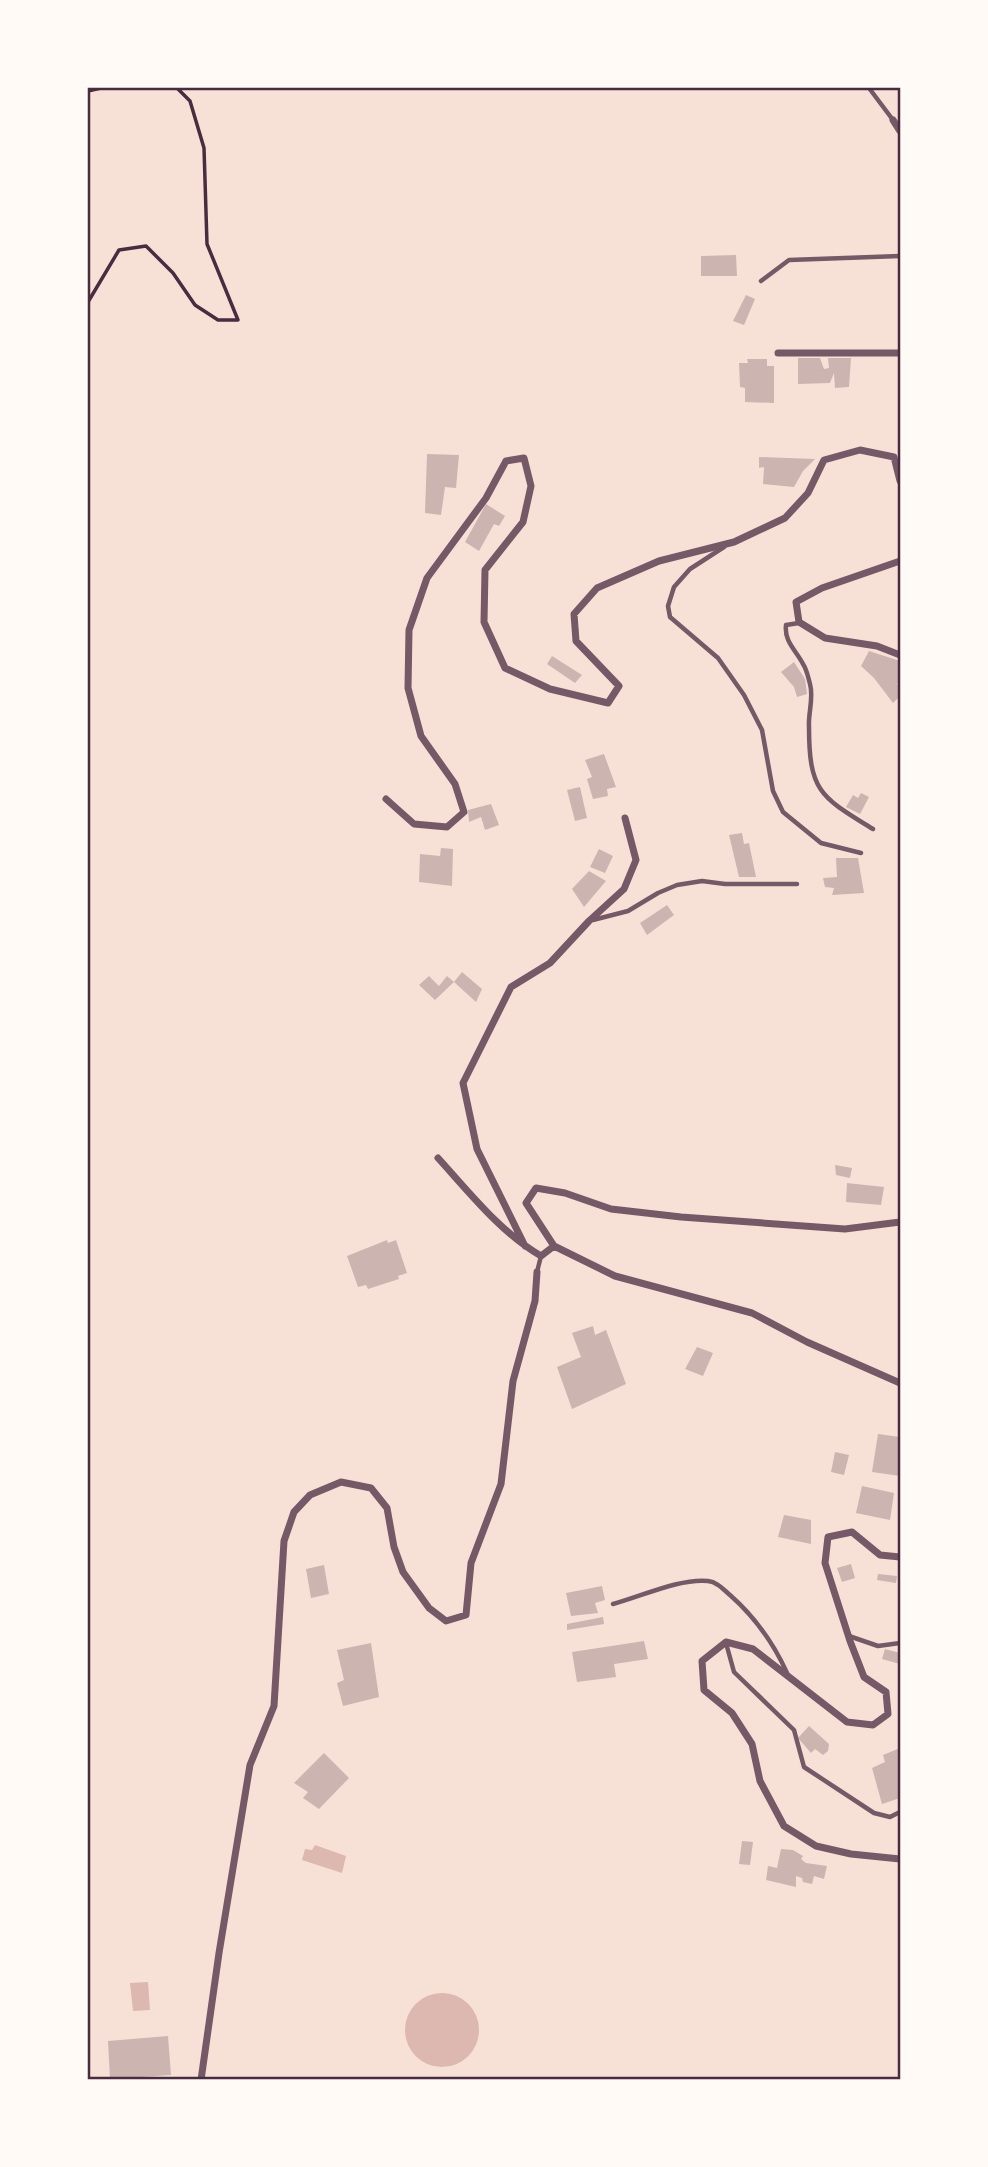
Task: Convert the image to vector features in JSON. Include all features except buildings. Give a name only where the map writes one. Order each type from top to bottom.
[{"type":"street","points":[[893,120],[901,131]]},
{"type":"street","points":[[778,353],[901,352]]},
{"type":"street","points":[[386,799],[414,824],[447,827],[464,812],[455,784],[421,736],[408,688],[409,631],[426,578],[486,498],[506,461],[524,458],[531,486],[523,522],[485,570],[484,622],[505,667],[550,689],[608,703],[619,686],[576,641],[574,614],[597,588],[659,561],[734,542],[785,518],[808,493],[824,460],[860,450],[894,457],[901,481]]},
{"type":"street","points":[[901,561],[822,588],[796,602],[800,622],[825,638],[877,646],[901,655]]},
{"type":"street","points":[[525,1247],[477,1149],[463,1083],[512,987],[550,963],[589,921],[624,889],[636,860],[625,818]]},
{"type":"street","points":[[438,1158],[480,1204],[525,1247],[541,1256],[554,1246]]},
{"type":"street","points":[[901,1222],[845,1229],[681,1217],[611,1209],[565,1193],[536,1188],[526,1203],[554,1246],[615,1276],[751,1313],[807,1342],[901,1383]]},
{"type":"street","points":[[201,2080],[250,1765],[274,1706],[284,1541],[294,1512],[310,1495],[341,1482],[371,1488],[387,1508],[394,1546],[403,1572],[429,1608],[446,1621],[466,1615],[471,1563],[500,1484],[513,1381],[535,1301],[537,1272]]},
{"type":"street","points":[[901,1557],[880,1555],[852,1532],[828,1537],[825,1563],[848,1636],[864,1677],[886,1692],[888,1714],[873,1725],[847,1722],[753,1648],[726,1642],[702,1661],[704,1690],[732,1713],[752,1744],[760,1781],[784,1826],[816,1846],[851,1854],[901,1859]]},
{"type":"lane","points":[[869,88],[893,120]]},
{"type":"lane","points":[[761,281],[789,260],[901,256]]},
{"type":"lane","points":[[734,542],[709,554],[690,569],[674,587],[668,606],[670,617],[718,658],[744,695],[762,730],[773,791],[783,812],[821,843],[861,853]]},
{"type":"lane","points":[[800,622],[786,625],[785,631],[804,665],[813,694],[808,726],[815,777],[820,791],[828,799],[873,829]]},
{"type":"lane","points":[[589,921],[628,911],[658,893],[677,886],[702,881],[725,884],[797,884]]},
{"type":"lane","points":[[537,1272],[541,1256]]},
{"type":"lane","points":[[613,1604],[683,1584],[711,1581],[754,1617],[766,1633],[789,1677]]},
{"type":"lane","points":[[848,1636],[878,1646],[901,1643]]},
{"type":"lane","points":[[726,1642],[734,1672],[794,1730],[804,1767],[874,1813],[890,1817],[901,1812]]},
{"type":"path","points":[[88,91],[101,88]]},
{"type":"path","points":[[88,302],[120,250],[146,246],[173,273],[195,305],[218,320],[238,320],[207,244],[204,148],[190,101],[177,88]]},
{"type":"shaded area","points":[[315,1845],[346,1856],[342,1873],[302,1860],[305,1849],[312,1850]]},
{"type":"shaded area","points":[[148,1982],[150,2010],[133,2011],[130,1983]]},
{"type":"shaded area","points":[[435,1993],[449,1993],[463,1999],[473,2009],[479,2030],[473,2051],[463,2061],[449,2067],[435,2067],[421,2061],[411,2051],[405,2037],[405,2023],[411,2009],[421,1999]]}]
